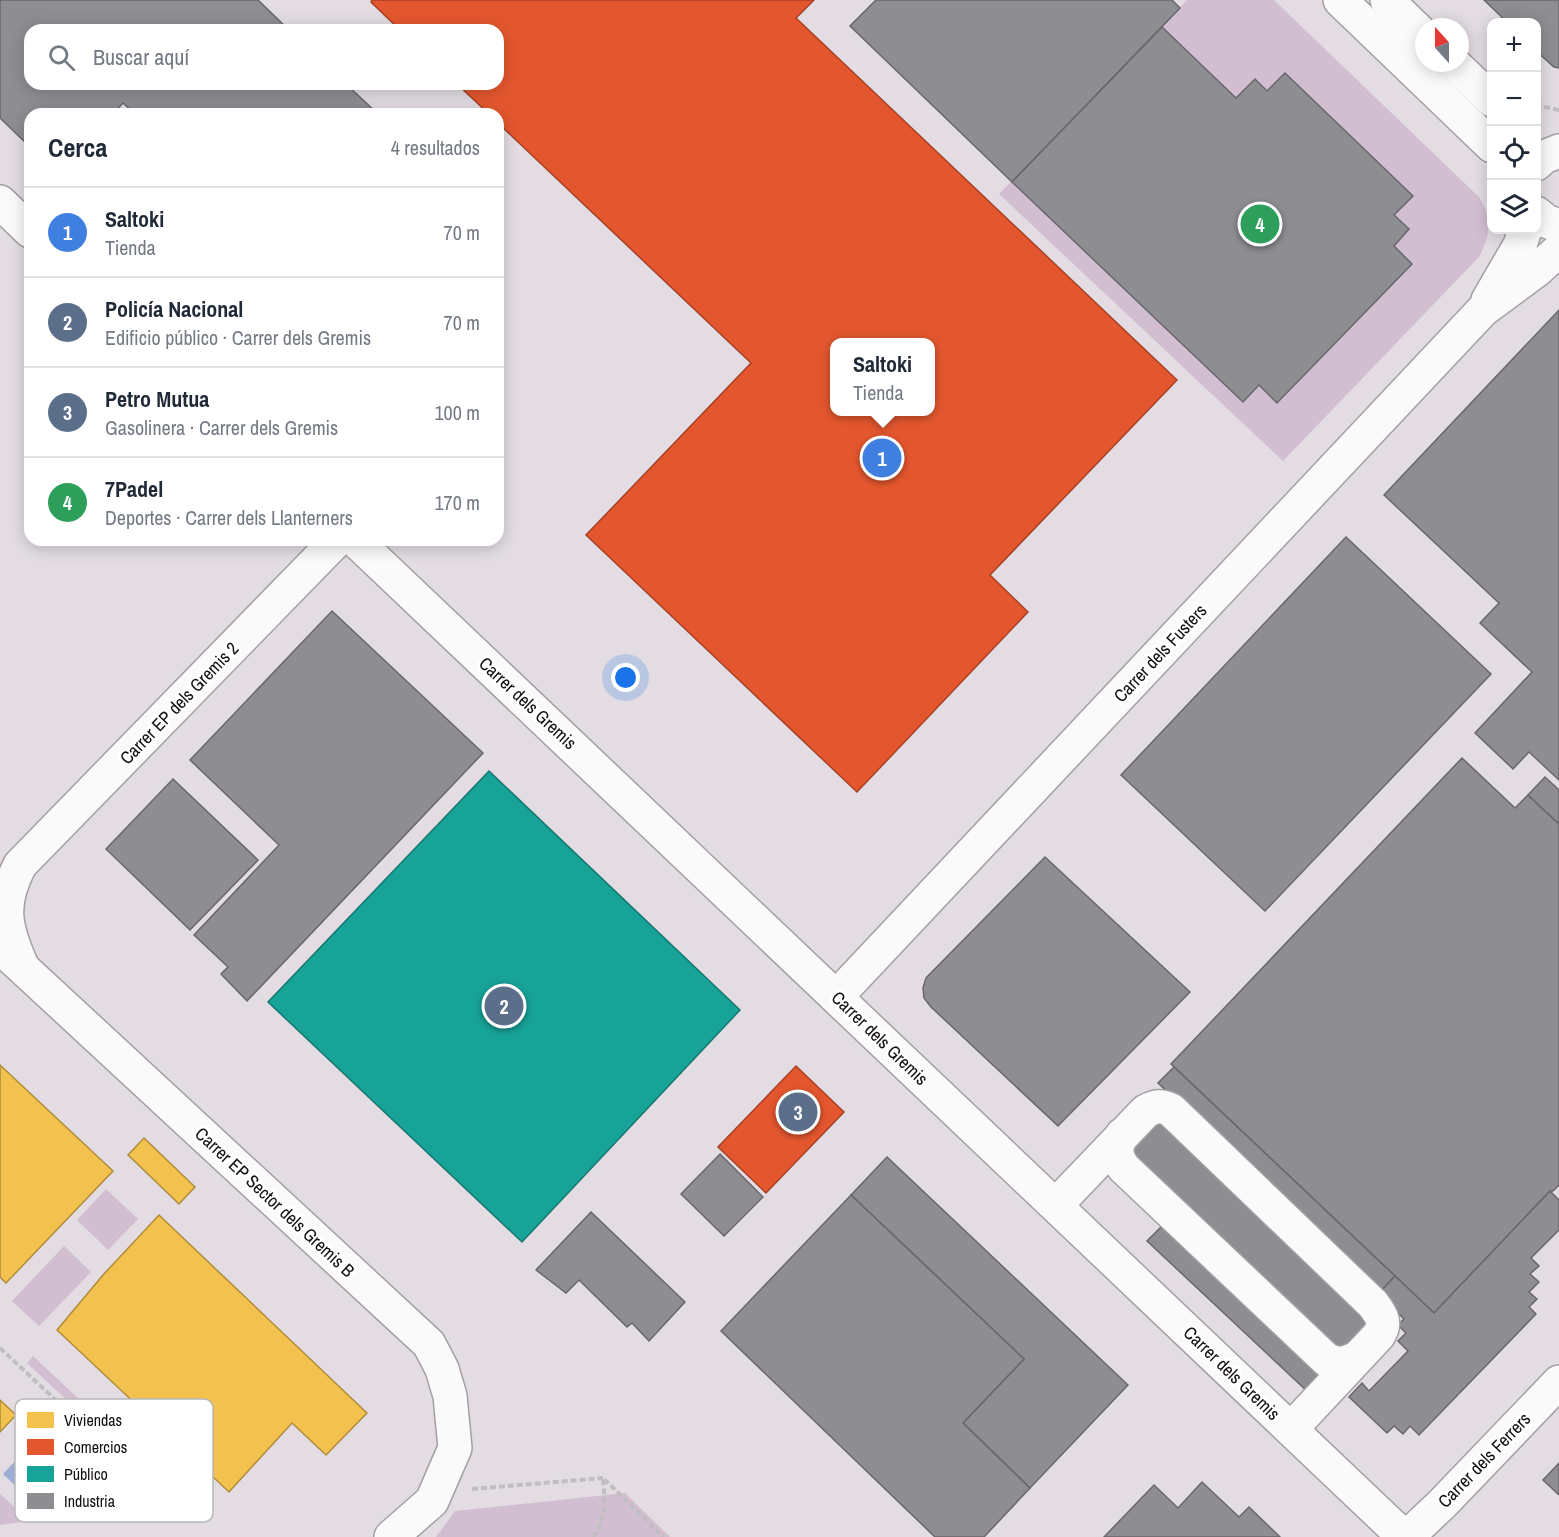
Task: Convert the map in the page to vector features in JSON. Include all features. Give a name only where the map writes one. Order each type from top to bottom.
[{"type":"street","points":[[1340,0],[1487,142]]},
{"type":"street","points":[[1387,0],[1415,27]]},
{"type":"street","points":[[1462,72],[1487,96]]},
{"type":"street","points":[[0,202],[24,225]]},
{"type":"street","points":[[1541,217],[1559,226]]},
{"type":"street","name":"Carrer dels Fusters","points":[[1483,310],[1520,245],[1524,234]]},
{"type":"street","name":"Carrer dels Fusters","points":[[837,996],[1483,310],[1537,270],[1559,250]]},
{"type":"street","name":"Carrer EP dels Gremis 2","points":[[10,870],[331,546]]},
{"type":"street","name":"Carrer dels Gremis","points":[[361,546],[1405,1537]]},
{"type":"street","points":[[10,870],[4,918],[11,957]]},
{"type":"street","name":"Carrer EP Sector dels Gremis B","points":[[11,957],[429,1344],[442,1369],[450,1396],[454,1448],[432,1501],[391,1537]]},
{"type":"street","points":[[1056,1204],[1146,1111],[1154,1106],[1163,1106],[1172,1110],[1373,1304],[1384,1320],[1383,1328],[1291,1429]]},
{"type":"street","points":[[1122,1136],[1117,1145],[1116,1154],[1124,1168],[1328,1360],[1342,1364],[1357,1358]]},
{"type":"street","name":"Carrer dels Ferrers","points":[[1405,1537],[1442,1504],[1559,1382]]},
{"type":"path","points":[[1541,105],[1559,110]]},
{"type":"path","points":[[0,1348],[55,1399]]},
{"type":"path","points":[[468,1489],[603,1478],[663,1537]]},
{"type":"path","points":[[593,1537],[599,1529],[605,1508],[603,1478]]},
{"type":"shaded area","points":[[1187,0],[1274,0],[1479,197],[1487,216],[1488,234],[1479,257],[1283,461],[999,194]]},
{"type":"shaded area","points":[[106,1189],[138,1219],[108,1250],[77,1220]]},
{"type":"shaded area","points":[[64,1246],[91,1272],[39,1326],[12,1301]]},
{"type":"shaded area","points":[[33,1356],[79,1399],[66,1399],[27,1363]]},
{"type":"shaded area","points":[[625,1493],[670,1537],[436,1537],[455,1511]]},
{"type":"shaded area","points":[[0,1494],[15,1508],[15,1522],[22,1522],[0,1525]]},
{"type":"water","points":[[15,1461],[15,1485],[3,1474]]},
{"type":"building: Viviendas","points":[[0,1065],[113,1171],[6,1283],[0,1277]]},
{"type":"building: Viviendas","points":[[144,1138],[195,1187],[179,1204],[128,1155]]},
{"type":"building: Viviendas","points":[[159,1215],[367,1413],[326,1455],[292,1423],[229,1492],[213,1477],[213,1399],[130,1399],[57,1330],[103,1275]]},
{"type":"building: Viviendas","points":[[0,1400],[15,1416],[0,1432]]},
{"type":"building: Comercios","points":[[372,0],[814,0],[796,18],[1177,380],[990,575],[1028,612],[857,792],[586,535],[751,363],[504,129],[504,108],[483,108],[463,90],[504,90],[504,24],[394,24],[371,2]]},
{"type":"building: Comercios","points":[[796,1066],[844,1112],[766,1193],[718,1147]]},
{"type":"building: Público","points":[[489,771],[740,1010],[522,1242],[268,1002]]},
{"type":"building: Industria","points":[[0,0],[258,0],[283,24],[24,24],[24,90],[352,90],[372,108],[128,108],[123,103],[118,108],[24,108],[24,141],[0,118]]},
{"type":"building: Industria","points":[[876,0],[1172,0],[1180,8],[1012,182],[850,26]]},
{"type":"building: Industria","points":[[1484,0],[1559,0],[1559,68],[1554,67],[1541,55],[1541,18],[1503,18]]},
{"type":"building: Industria","points":[[1162,27],[1236,98],[1255,79],[1267,91],[1285,73],[1413,196],[1394,215],[1409,229],[1394,246],[1412,264],[1277,403],[1259,385],[1243,402],[1012,182]]},
{"type":"building: Industria","points":[[1559,310],[1559,780],[1529,752],[1513,769],[1475,733],[1532,672],[1480,623],[1499,603],[1384,495]]},
{"type":"building: Industria","points":[[1346,537],[1491,674],[1265,911],[1121,775]]},
{"type":"building: Industria","points":[[332,611],[483,753],[247,1001],[221,974],[228,967],[194,935],[279,845],[190,760]]},
{"type":"building: Industria","points":[[1462,758],[1515,808],[1528,795],[1559,824],[1559,1185],[1550,1191],[1434,1313],[1171,1064]]},
{"type":"building: Industria","points":[[1545,777],[1559,790],[1559,824],[1528,795]]},
{"type":"building: Industria","points":[[173,779],[258,860],[190,930],[106,849]]},
{"type":"building: Industria","points":[[1045,857],[1190,992],[1058,1126],[931,1007],[924,998],[923,988],[926,978]]},
{"type":"building: Industria","points":[[1174,1067],[1395,1276],[1379,1293],[1158,1083]]},
{"type":"building: Industria","points":[[1158,1120],[1370,1323],[1341,1353],[1128,1150]]},
{"type":"building: Industria","points":[[720,1154],[763,1197],[724,1236],[681,1194]]},
{"type":"building: Industria","points":[[887,1157],[1128,1385],[1030,1488],[963,1423],[1024,1359],[851,1195]]},
{"type":"building: Industria","points":[[1550,1191],[1559,1200],[1559,1230],[1531,1258],[1539,1266],[1530,1274],[1539,1282],[1529,1292],[1537,1299],[1529,1307],[1536,1314],[1419,1435],[1410,1426],[1403,1434],[1394,1426],[1387,1433],[1349,1397],[1362,1383],[1369,1391],[1408,1351],[1398,1341],[1406,1333],[1398,1325],[1404,1319],[1379,1293],[1395,1276],[1434,1313]]},
{"type":"building: Industria","points":[[851,1195],[1024,1359],[963,1423],[1030,1488],[984,1537],[935,1537],[721,1331]]},
{"type":"building: Industria","points":[[591,1212],[685,1302],[649,1341],[632,1323],[627,1327],[579,1280],[566,1293],[536,1270]]},
{"type":"building: Industria","points":[[1165,1223],[1325,1375],[1309,1393],[1147,1241]]},
{"type":"building: Industria","points":[[1559,1463],[1559,1495],[1543,1480]]},
{"type":"building: Industria","points":[[1202,1482],[1239,1517],[1249,1507],[1280,1537],[1104,1537],[1154,1485],[1178,1508]]},
{"type":"place","name":"7Padel","points":[[1260,224]]},
{"type":"place","name":"Saltoki","points":[[882,458]]},
{"type":"place","name":"Policía Nacional","points":[[504,1006]]},
{"type":"place","name":"Petro Mutua","points":[[798,1112]]}]
